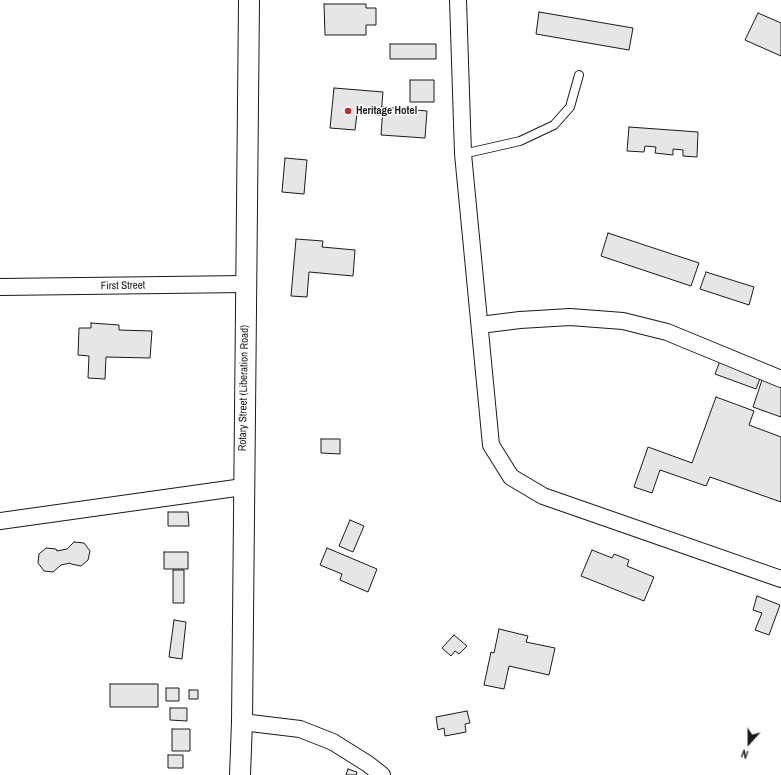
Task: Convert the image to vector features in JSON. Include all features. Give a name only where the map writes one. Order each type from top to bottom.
[{"type":"street","name":"Rotary Street (Liberation Road)","points":[[240,775],[242,722],[243,487],[249,0]]},
{"type":"street","points":[[458,0],[463,154],[492,445],[511,477],[543,496],[781,579]]},
{"type":"street","name":"First Street","points":[[0,287],[246,284]]},
{"type":"street","points":[[480,325],[520,320],[570,317],[623,321],[667,332],[781,380]]},
{"type":"street","points":[[0,521],[243,487]]},
{"type":"street","points":[[242,722],[300,729],[333,742],[368,764],[382,775]]},
{"type":"lane","points":[[463,154],[520,141],[554,125],[570,107],[579,75]]},
{"type":"building","points":[[324,4],[366,4],[366,8],[376,8],[376,25],[366,25],[366,35],[325,35]]},
{"type":"building","points":[[539,12],[633,28],[629,50],[536,34]]},
{"type":"building","points":[[758,13],[781,23],[781,56],[745,40]]},
{"type":"building","points":[[390,44],[436,44],[436,59],[390,59]]},
{"type":"building","points":[[410,80],[434,80],[434,102],[410,102]]},
{"type":"building","points":[[334,88],[383,92],[381,115],[357,114],[355,130],[330,128]]},
{"type":"building","points":[[383,107],[427,111],[425,138],[381,135]]},
{"type":"building","points":[[629,127],[698,132],[697,157],[683,156],[683,150],[673,149],[673,155],[655,153],[656,147],[645,146],[644,152],[627,151]]},
{"type":"building","points":[[285,158],[307,160],[304,194],[282,192]]},
{"type":"building","points":[[608,233],[699,263],[691,286],[601,256]]},
{"type":"building","points":[[296,239],[323,241],[322,247],[355,250],[353,276],[309,272],[307,297],[291,296]]},
{"type":"building","points":[[706,272],[754,287],[749,305],[700,289]]},
{"type":"building","points":[[91,323],[119,325],[119,330],[152,331],[150,358],[106,357],[105,379],[88,378],[89,356],[78,355],[79,328],[91,328]]},
{"type":"building","points":[[720,361],[761,376],[756,389],[715,374]]},
{"type":"building","points":[[763,377],[781,383],[781,417],[753,407]]},
{"type":"building","points":[[716,397],[754,411],[749,425],[781,437],[781,502],[710,477],[706,486],[660,470],[652,493],[634,487],[648,447],[692,463]]},
{"type":"building","points":[[321,439],[340,439],[340,454],[321,453]]},
{"type":"building","points":[[168,512],[188,512],[189,526],[168,526]]},
{"type":"building","points":[[350,520],[364,526],[353,552],[339,546]]},
{"type":"building","points":[[74,542],[84,543],[90,551],[88,560],[81,566],[70,563],[61,565],[53,572],[44,571],[38,563],[39,554],[46,548],[56,549],[57,551],[67,549]]},
{"type":"building","points":[[327,548],[377,569],[368,592],[340,580],[342,574],[320,565]]},
{"type":"building","points":[[592,550],[612,558],[614,554],[629,560],[627,566],[654,577],[644,601],[581,576]]},
{"type":"building","points":[[164,552],[188,552],[188,569],[164,569]]},
{"type":"building","points":[[173,570],[184,570],[184,603],[173,603]]},
{"type":"building","points":[[757,596],[780,605],[769,635],[755,630],[762,613],[753,610]]},
{"type":"building","points":[[174,620],[186,622],[182,659],[169,657]]},
{"type":"building","points":[[499,629],[528,636],[526,642],[555,648],[549,675],[509,666],[504,689],[484,685],[491,652],[494,653]]},
{"type":"building","points":[[454,635],[467,646],[459,654],[455,651],[451,656],[442,648]]},
{"type":"building","points":[[110,684],[158,684],[158,707],[110,707]]},
{"type":"building","points":[[166,688],[179,688],[179,701],[166,701]]},
{"type":"building","points":[[189,690],[198,690],[198,699],[189,699]]},
{"type":"building","points":[[170,708],[187,708],[187,721],[170,720]]},
{"type":"building","points":[[467,711],[470,723],[465,724],[466,732],[445,736],[444,728],[438,730],[436,717]]},
{"type":"building","points":[[172,729],[190,729],[190,751],[172,751]]},
{"type":"building","points":[[168,755],[183,755],[183,768],[168,768]]},
{"type":"building","points":[[348,769],[357,772],[356,775],[346,775]]},
{"type":"place","name":"Heritage Hotel","points":[[348,111]]}]
